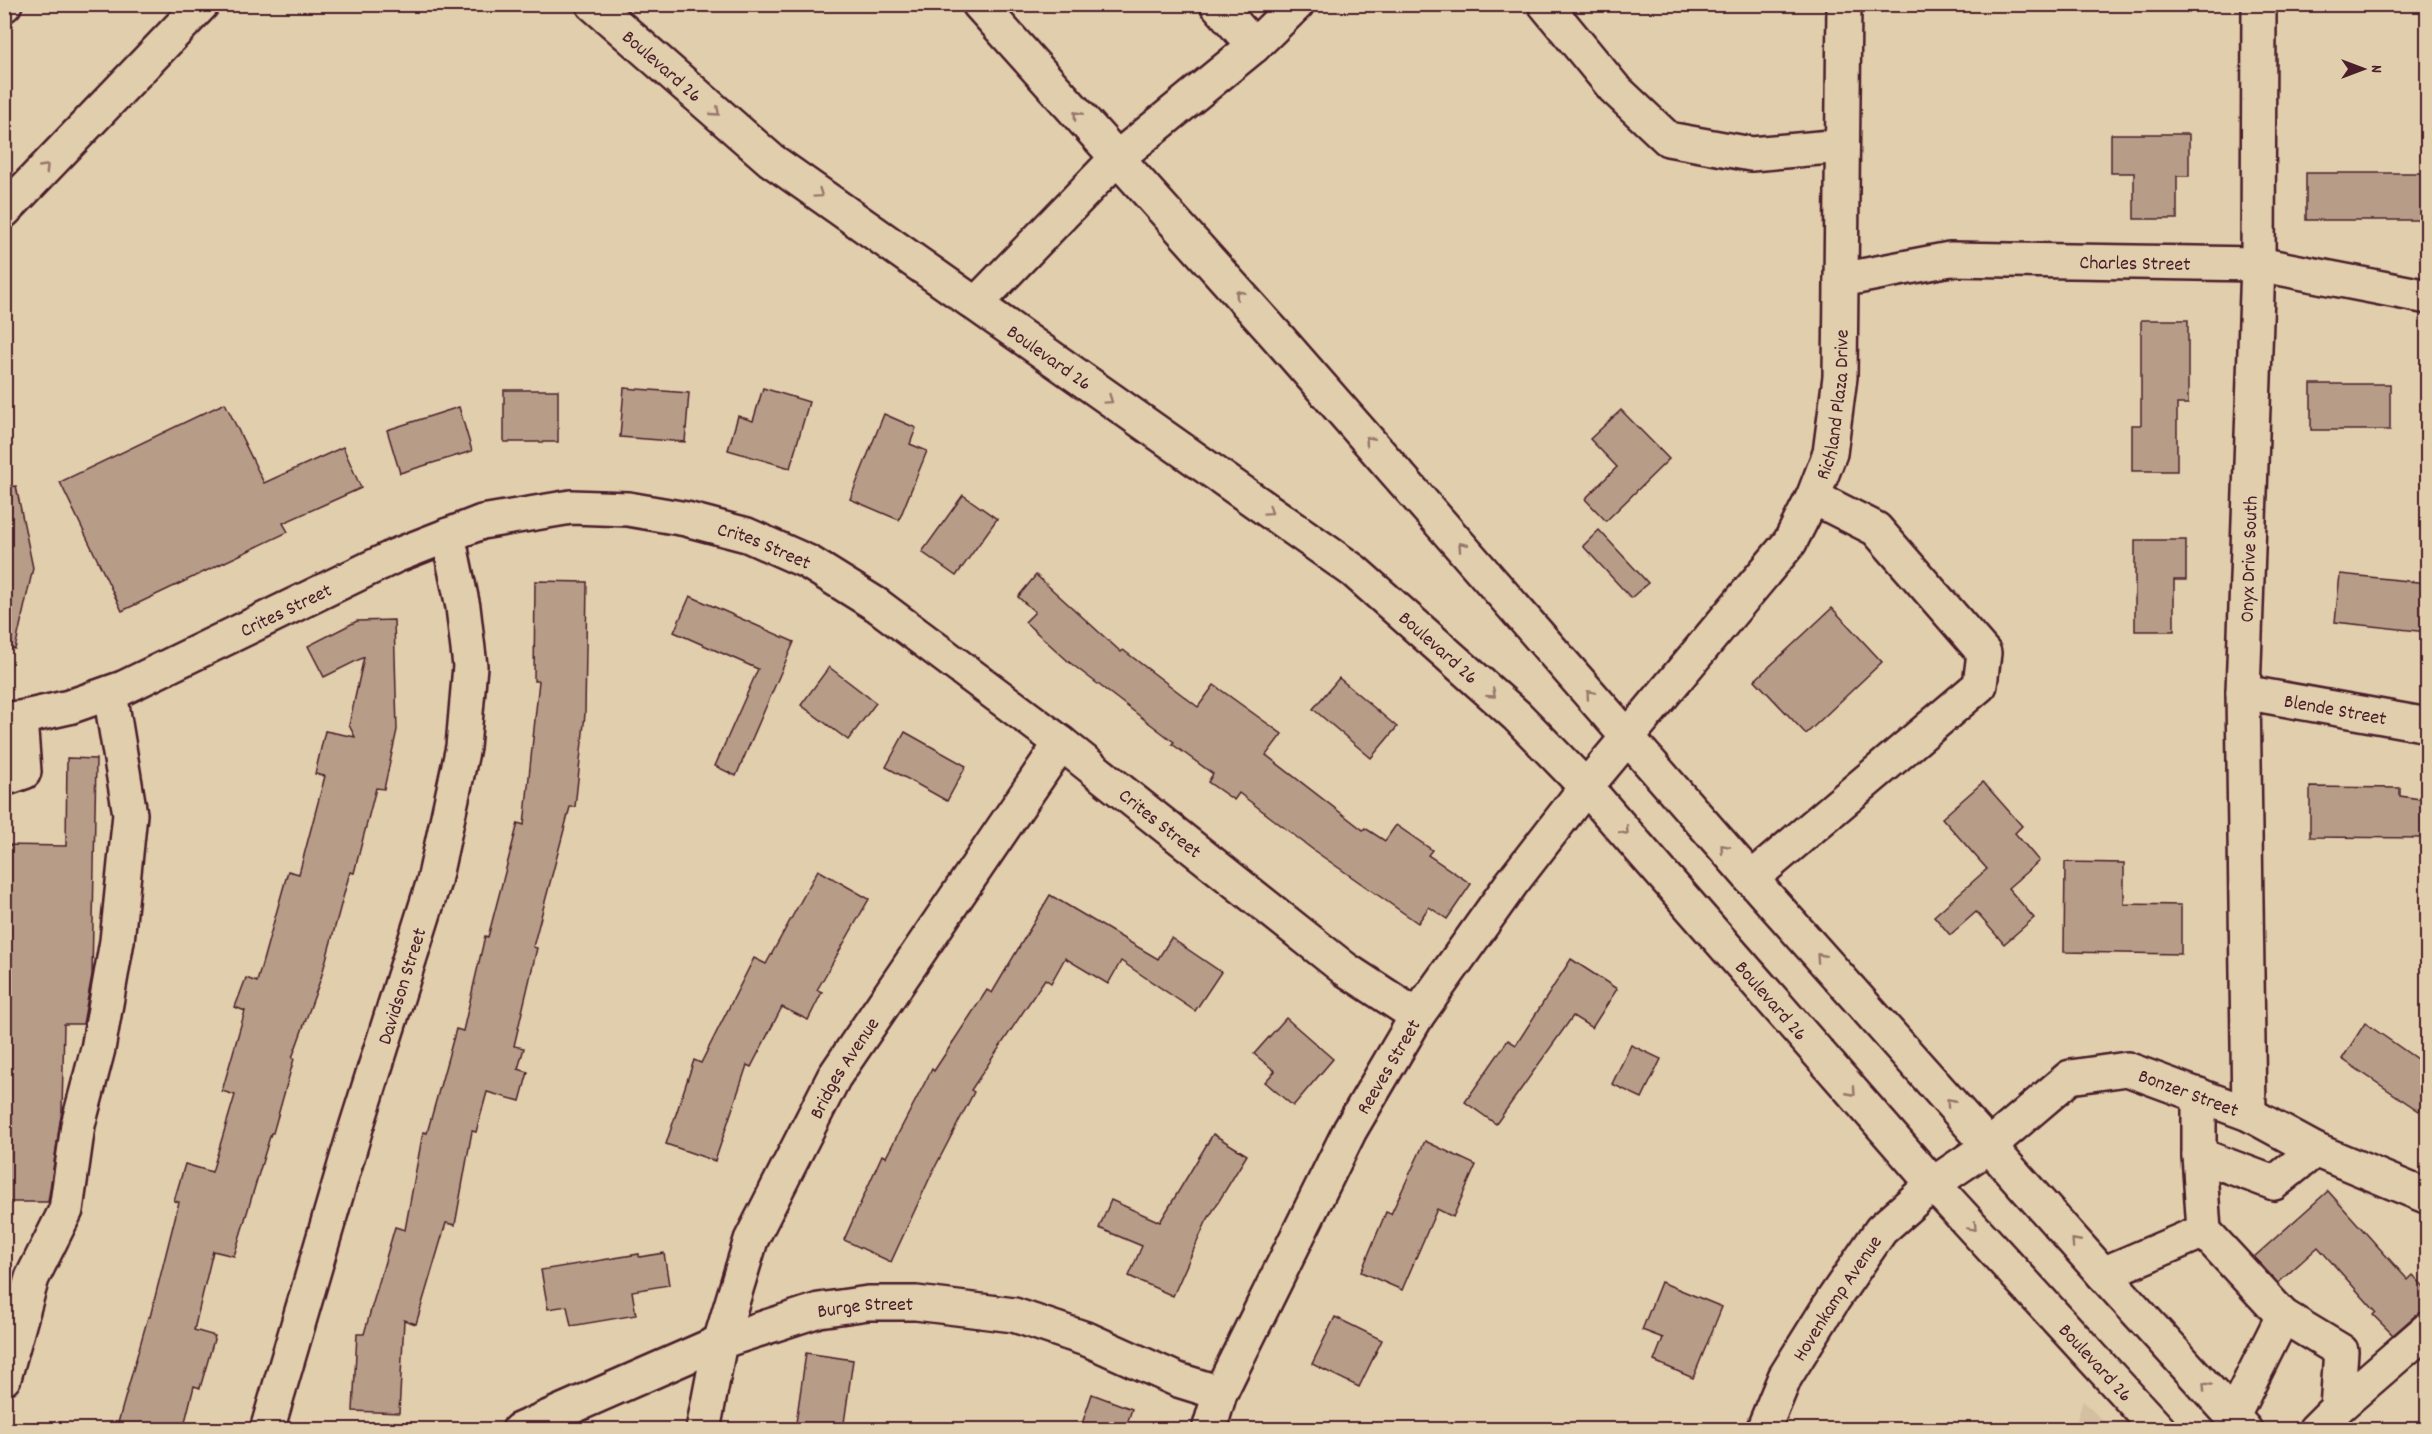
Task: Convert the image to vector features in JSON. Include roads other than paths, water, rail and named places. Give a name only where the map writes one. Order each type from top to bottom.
[{"type":"street","points":[[4,211],[202,4]]},
{"type":"street","name":"Boulevard 26","points":[[593,4],[771,160],[1354,571],[1517,716],[1586,787],[1933,1184],[2158,1430]]},
{"type":"street","points":[[979,4],[1275,334],[1751,879],[2239,1423],[2283,1316]]},
{"type":"street","points":[[1216,4],[1254,46]]},
{"type":"street","points":[[976,304],[1116,159],[1254,46],[1297,4]]},
{"type":"street","points":[[1545,4],[1614,88],[1668,139],[1751,154],[1842,146]]},
{"type":"street","name":"Richland Plaza Drive","points":[[1628,738],[1790,542],[1813,497],[1830,453],[1840,377],[1844,4]]},
{"type":"street","name":"Onyx Drive South","points":[[2249,1114],[2243,692],[2258,264],[2259,4]]},
{"type":"street","name":"Charles Street","points":[[1841,280],[1950,259],[2258,264],[2427,297]]},
{"type":"street","points":[[1751,879],[1980,685],[1984,653],[1876,529],[1813,497]]},
{"type":"street","name":"Crites Street","points":[[12,719],[69,707],[110,693],[395,556],[482,522],[571,507],[628,509],[686,519],[747,535],[808,562],[877,605],[1061,743],[1346,969],[1417,1016]]},
{"type":"street","name":"Davidson Street","points":[[267,1430],[355,1131],[434,881],[463,747],[470,666],[463,607],[448,535]]},
{"type":"street","name":"Blende Street","points":[[2243,692],[2427,725]]},
{"type":"street","points":[[4,1378],[32,1278],[66,1210],[78,1125],[98,1049],[117,940],[130,814],[110,693]]},
{"type":"street","points":[[4,779],[24,772],[12,719]]},
{"type":"street","name":"Reeves Street","points":[[1209,1430],[1220,1393],[1350,1130],[1417,1016],[1511,884],[1586,787],[1628,738]]},
{"type":"street","name":"Bridges Avenue","points":[[703,1430],[720,1342],[751,1240],[834,1077],[1061,743]]},
{"type":"street","name":"Bonzer Street","points":[[1933,1184],[1989,1146],[2070,1077],[2127,1069],[2249,1114],[2315,1150],[2427,1197]]},
{"type":"street","points":[[2199,1095],[2199,1155],[2204,1231],[2283,1316],[2341,1351],[2326,1419]]},
{"type":"street","points":[[2199,1155],[2274,1183],[2315,1150]]},
{"type":"street","name":"Hovenkamp Avenue","points":[[1763,1430],[1785,1377],[1833,1300],[1881,1230],[1933,1184]]},
{"type":"street","points":[[2103,1274],[2204,1231]]},
{"type":"street","name":"Burge Street","points":[[519,1430],[720,1342],[819,1310],[868,1303],[916,1303],[1014,1315],[1089,1340],[1178,1380],[1220,1393]]},
{"type":"street","points":[[2326,1419],[2427,1329]]}]
